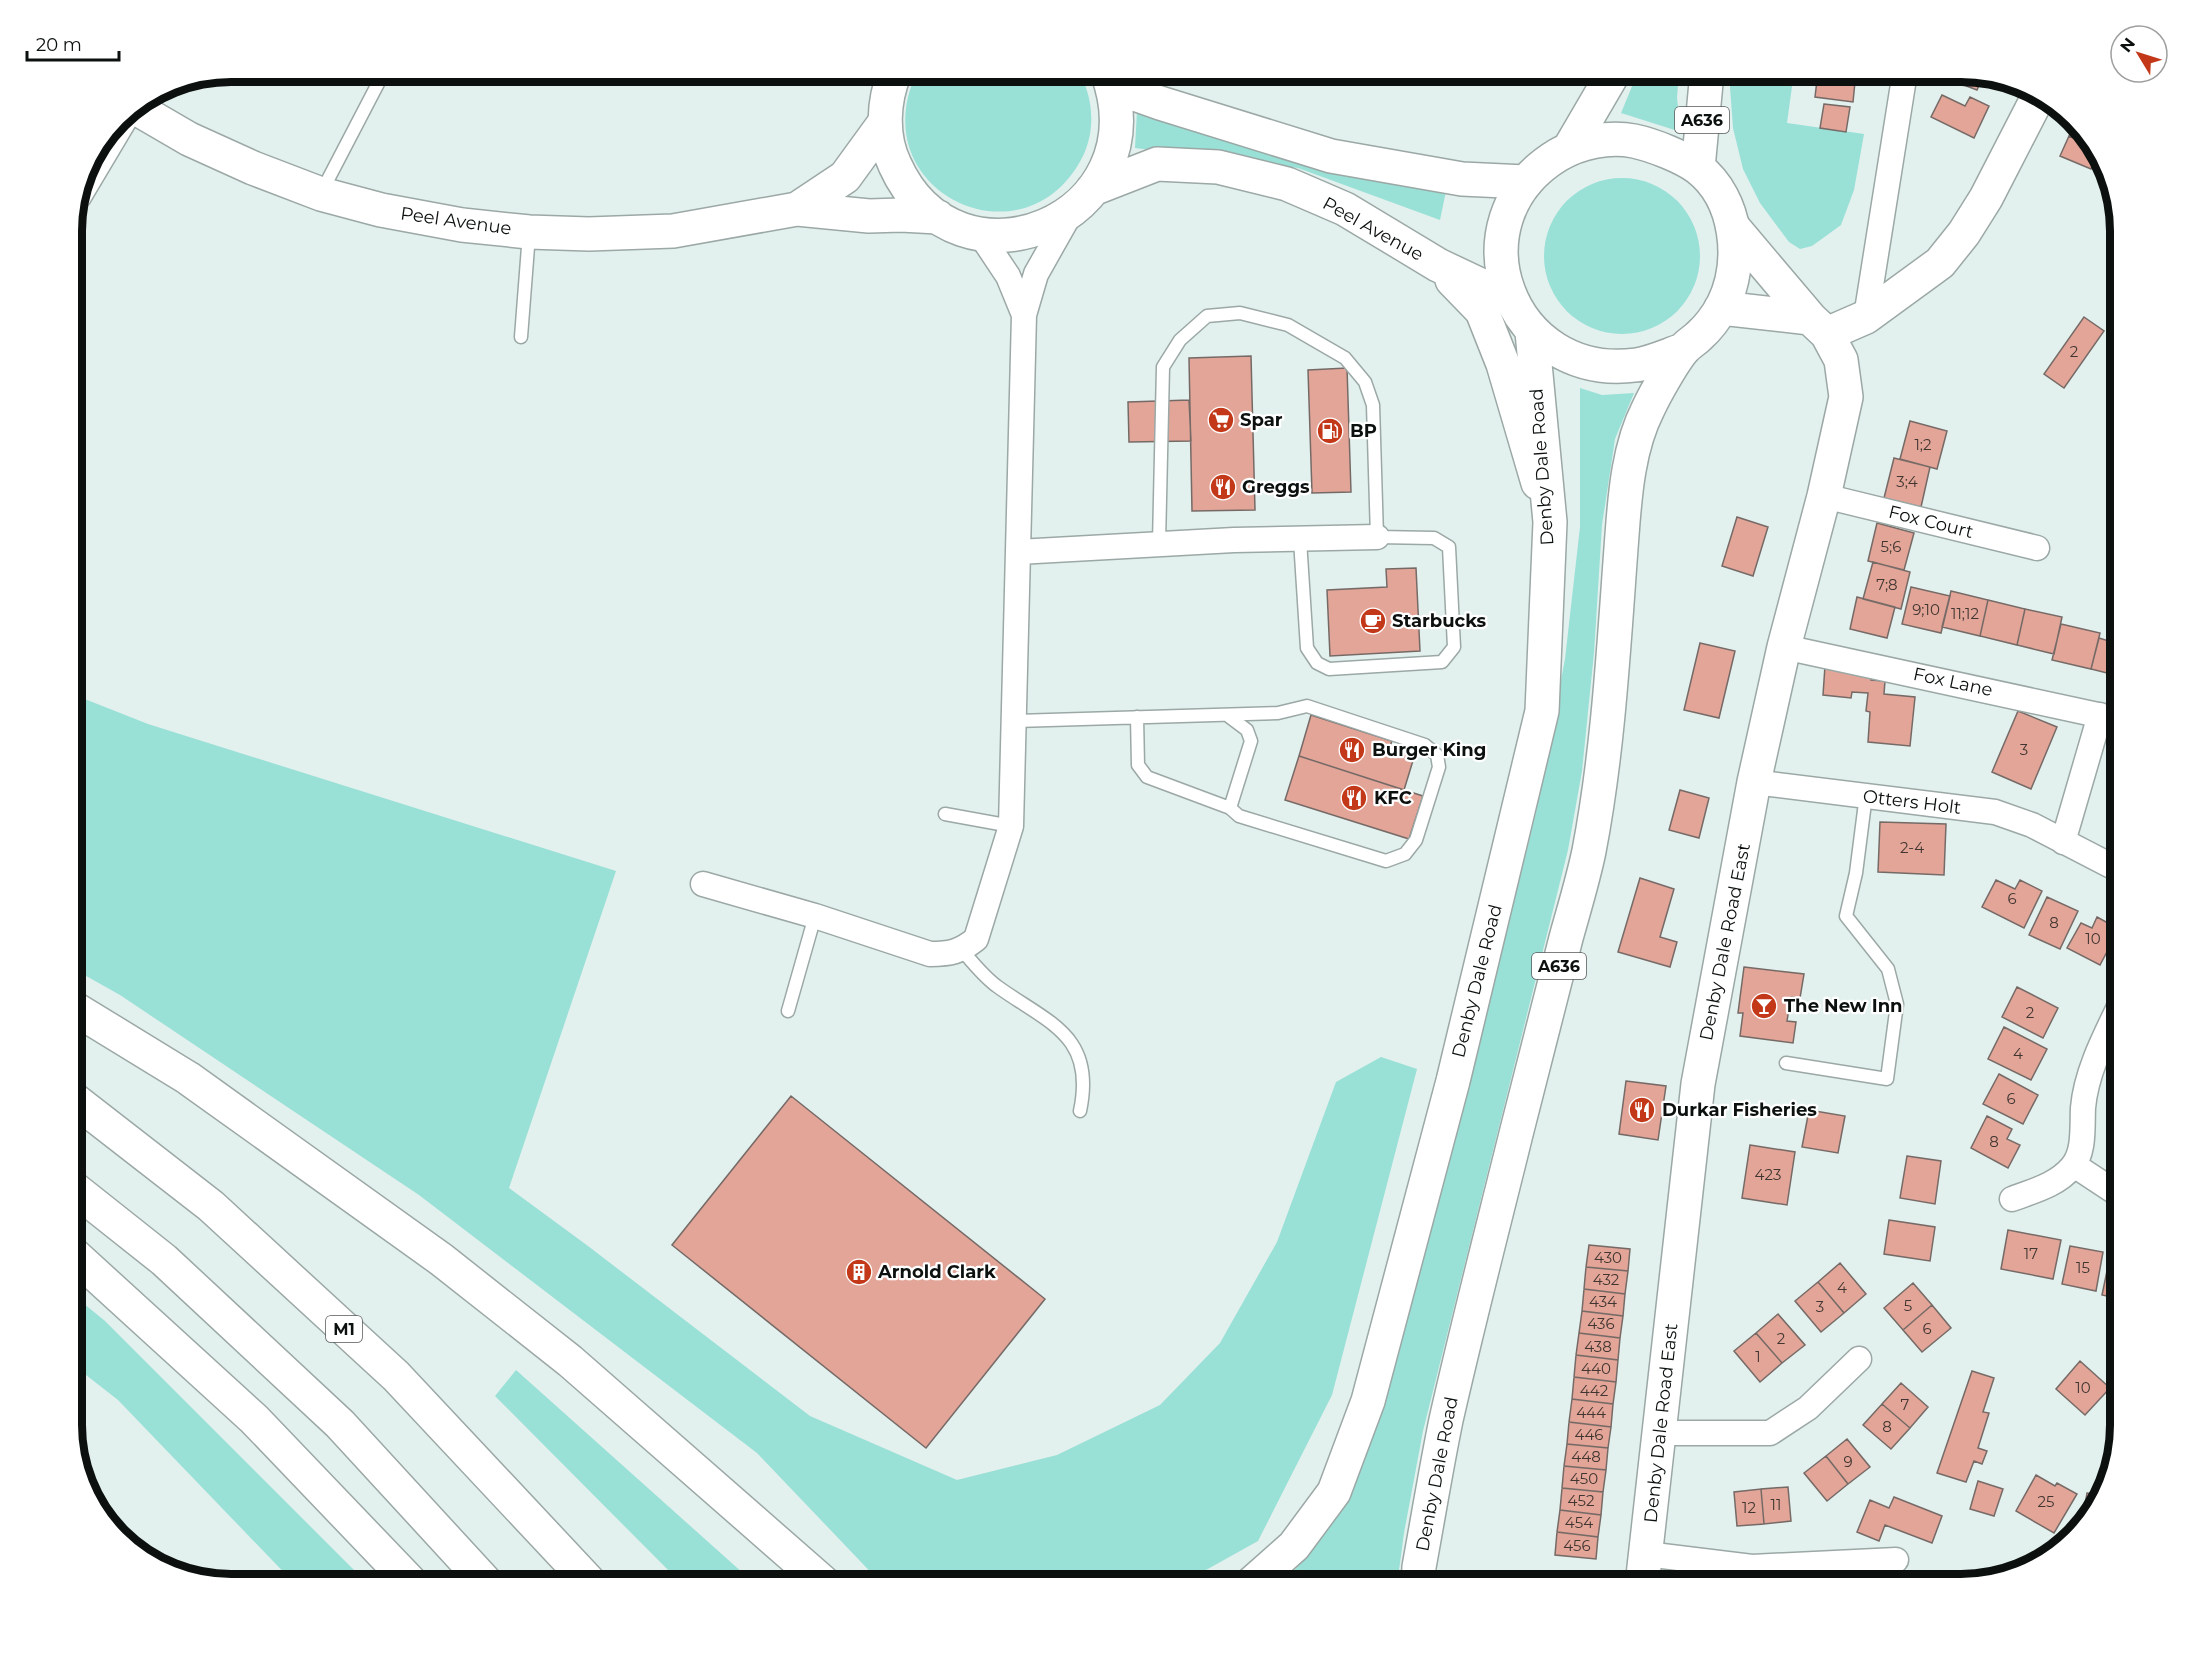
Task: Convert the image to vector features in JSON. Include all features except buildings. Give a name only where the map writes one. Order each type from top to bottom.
[{"type":"main road","points":[[890,83],[885,122],[887,141],[900,177],[910,192],[938,217]]},
{"type":"main road","points":[[1082,201],[1103,174],[1115,140],[1116,104],[1111,83]]},
{"type":"main road","points":[[1118,83],[1160,103],[1331,156],[1462,179],[1526,182]]},
{"type":"main road","name":"Denby Dale Road","points":[[1569,149],[1608,83]]},
{"type":"main road","name":"A636","points":[[1698,168],[1706,83]]},
{"type":"main road","points":[[1722,308],[1818,326],[1866,317],[1940,262],[1964,233],[1986,198],[2036,102]]},
{"type":"main road","name":"Peel Avenue","points":[[143,113],[189,139],[253,168],[321,194],[381,210],[462,225],[529,232],[589,234],[673,231],[797,209],[868,216],[938,217],[952,225],[980,234],[1012,235],[1058,221],[1082,201],[1157,164],[1218,167],[1287,184],[1345,209],[1438,265],[1510,299]]},
{"type":"main road","name":"Peel Avenue","points":[[797,209],[846,177],[885,122]]},
{"type":"main road","name":"Denby Dale Road","points":[[1419,1574],[1446,1423],[1588,851],[1608,725],[1623,518],[1635,441],[1647,409],[1683,350],[1705,332],[1722,308],[1732,282],[1736,255],[1733,227],[1723,200],[1712,183],[1698,168],[1664,150],[1633,141],[1600,140],[1569,149],[1545,163],[1526,182],[1510,208],[1502,238],[1502,269],[1510,299],[1532,332],[1563,355],[1600,366],[1639,365],[1683,350]]},
{"type":"main road","name":"Denby Dale Road East","points":[[1644,1569],[1698,1084],[1754,782],[1784,647],[1824,496],[1846,397],[1841,360],[1818,326],[1733,227]]},
{"type":"main road","points":[[1438,265],[1482,311],[1503,364],[1550,522]]},
{"type":"main road","name":"Denby Dale Road","points":[[1262,1574],[1294,1546],[1334,1492],[1368,1401],[1453,1080],[1542,711],[1550,522],[1532,332]]},
{"type":"main road","points":[[83,1014],[188,1078],[441,1260],[570,1361],[813,1574]]},
{"type":"main road","name":"M1","points":[[83,1107],[211,1206],[396,1376],[582,1574]]},
{"type":"main road","points":[[83,1196],[164,1260],[340,1425],[478,1574]]},
{"type":"main road","points":[[83,1263],[254,1419],[402,1574]]},
{"type":"street","points":[[1866,317],[1903,83]]},
{"type":"street","points":[[703,884],[815,916],[930,954],[947,954],[962,950],[975,939],[1011,826],[1024,315],[1036,274],[1082,201]]},
{"type":"street","points":[[980,234],[1008,276],[1024,315]]},
{"type":"street","name":"Fox Court","points":[[1824,496],[2037,548]]},
{"type":"street","points":[[1018,552],[1159,543],[1377,537]]},
{"type":"street","name":"Fox Lane","points":[[1784,647],[2110,717]]},
{"type":"street","points":[[2063,842],[2110,732]]},
{"type":"street","name":"Otters Holt","points":[[1754,782],[1995,812],[2032,825],[2110,866]]},
{"type":"street","points":[[2012,1199],[2057,1181],[2074,1165],[2081,1143],[2083,1105],[2092,1069],[2110,1029]]},
{"type":"street","points":[[2074,1165],[2110,1189]]},
{"type":"street","points":[[1660,1432],[1770,1433],[1808,1408],[1859,1359]]},
{"type":"street","points":[[1644,1569],[1752,1567],[1896,1560]]},
{"type":"lane","points":[[321,194],[340,153],[378,83]]},
{"type":"lane","points":[[88,194],[126,126]]},
{"type":"lane","points":[[521,337],[529,232]]},
{"type":"lane","points":[[1159,543],[1163,367],[1180,340],[1207,316],[1240,313],[1288,325],[1345,358],[1365,382],[1372,405],[1377,537],[1434,538],[1449,547],[1454,647],[1442,662],[1329,669],[1317,663],[1307,648],[1300,540]]},
{"type":"lane","points":[[1013,721],[1137,717],[1227,715],[1278,713],[1307,706],[1425,745],[1437,755],[1439,767],[1416,840],[1405,854],[1386,861],[1239,816],[1230,808],[1147,777],[1138,765],[1137,717]]},
{"type":"lane","points":[[1227,715],[1247,730],[1251,741],[1230,808]]},
{"type":"lane","points":[[1786,1063],[1887,1079],[1897,1004],[1888,969],[1846,916],[1856,873],[1866,795]]},
{"type":"lane","points":[[945,814],[1011,826]]},
{"type":"lane","points":[[788,1011],[815,916]]},
{"type":"lane","points":[[962,950],[993,983],[1054,1023],[1074,1046],[1081,1066],[1083,1090],[1080,1111]]},
{"type":"green space","points":[[914,83],[1084,83],[1090,102],[1091,124],[1083,156],[1057,190],[1025,208],[990,211],[957,202],[929,181],[911,152],[905,115]]},
{"type":"green space","points":[[1633,83],[1678,83],[1677,98],[1681,132],[1621,113]]},
{"type":"green space","points":[[1731,83],[1792,83],[1787,123],[1864,134],[1854,190],[1841,225],[1812,246],[1800,249],[1789,242],[1760,203],[1743,169],[1733,128]]},
{"type":"green space","points":[[1137,111],[1446,191],[1440,220],[1298,168],[1135,148]]},
{"type":"green space","points":[[1622,178],[1652,184],[1677,201],[1694,226],[1700,256],[1694,286],[1677,311],[1652,328],[1622,334],[1592,328],[1567,311],[1550,286],[1544,256],[1550,226],[1567,201],[1592,184]]},
{"type":"green space","points":[[1580,388],[1602,395],[1634,393],[1615,439],[1602,525],[1594,653],[1582,771],[1568,850],[1423,1431],[1398,1574],[1291,1574],[1308,1556],[1350,1497],[1384,1406],[1466,1095],[1536,812],[1565,659],[1580,527]]},
{"type":"green space","points":[[83,698],[148,724],[616,871],[509,1188],[810,1416],[957,1480],[1057,1455],[1160,1405],[1220,1343],[1277,1242],[1336,1082],[1381,1057],[1417,1069],[1332,1395],[1258,1541],[1199,1574],[872,1574],[757,1453],[419,1195],[120,995],[83,974]]},
{"type":"green space","points":[[83,1303],[105,1321],[358,1574],[285,1574],[118,1400],[83,1373]]},
{"type":"green space","points":[[516,1370],[744,1574],[672,1574],[495,1396]]},
{"type":"place","name":"Spar","points":[[1221,420]]},
{"type":"place","name":"BP","points":[[1330,431]]},
{"type":"place","name":"Greggs","points":[[1223,487]]},
{"type":"place","name":"Starbucks","points":[[1373,621]]},
{"type":"place","name":"Burger King","points":[[1352,750]]},
{"type":"place","name":"KFC","points":[[1354,798]]},
{"type":"place","name":"The New Inn","points":[[1764,1006]]},
{"type":"place","name":"Durkar Fisheries","points":[[1642,1110]]},
{"type":"place","name":"Arnold Clark","points":[[859,1272]]}]
